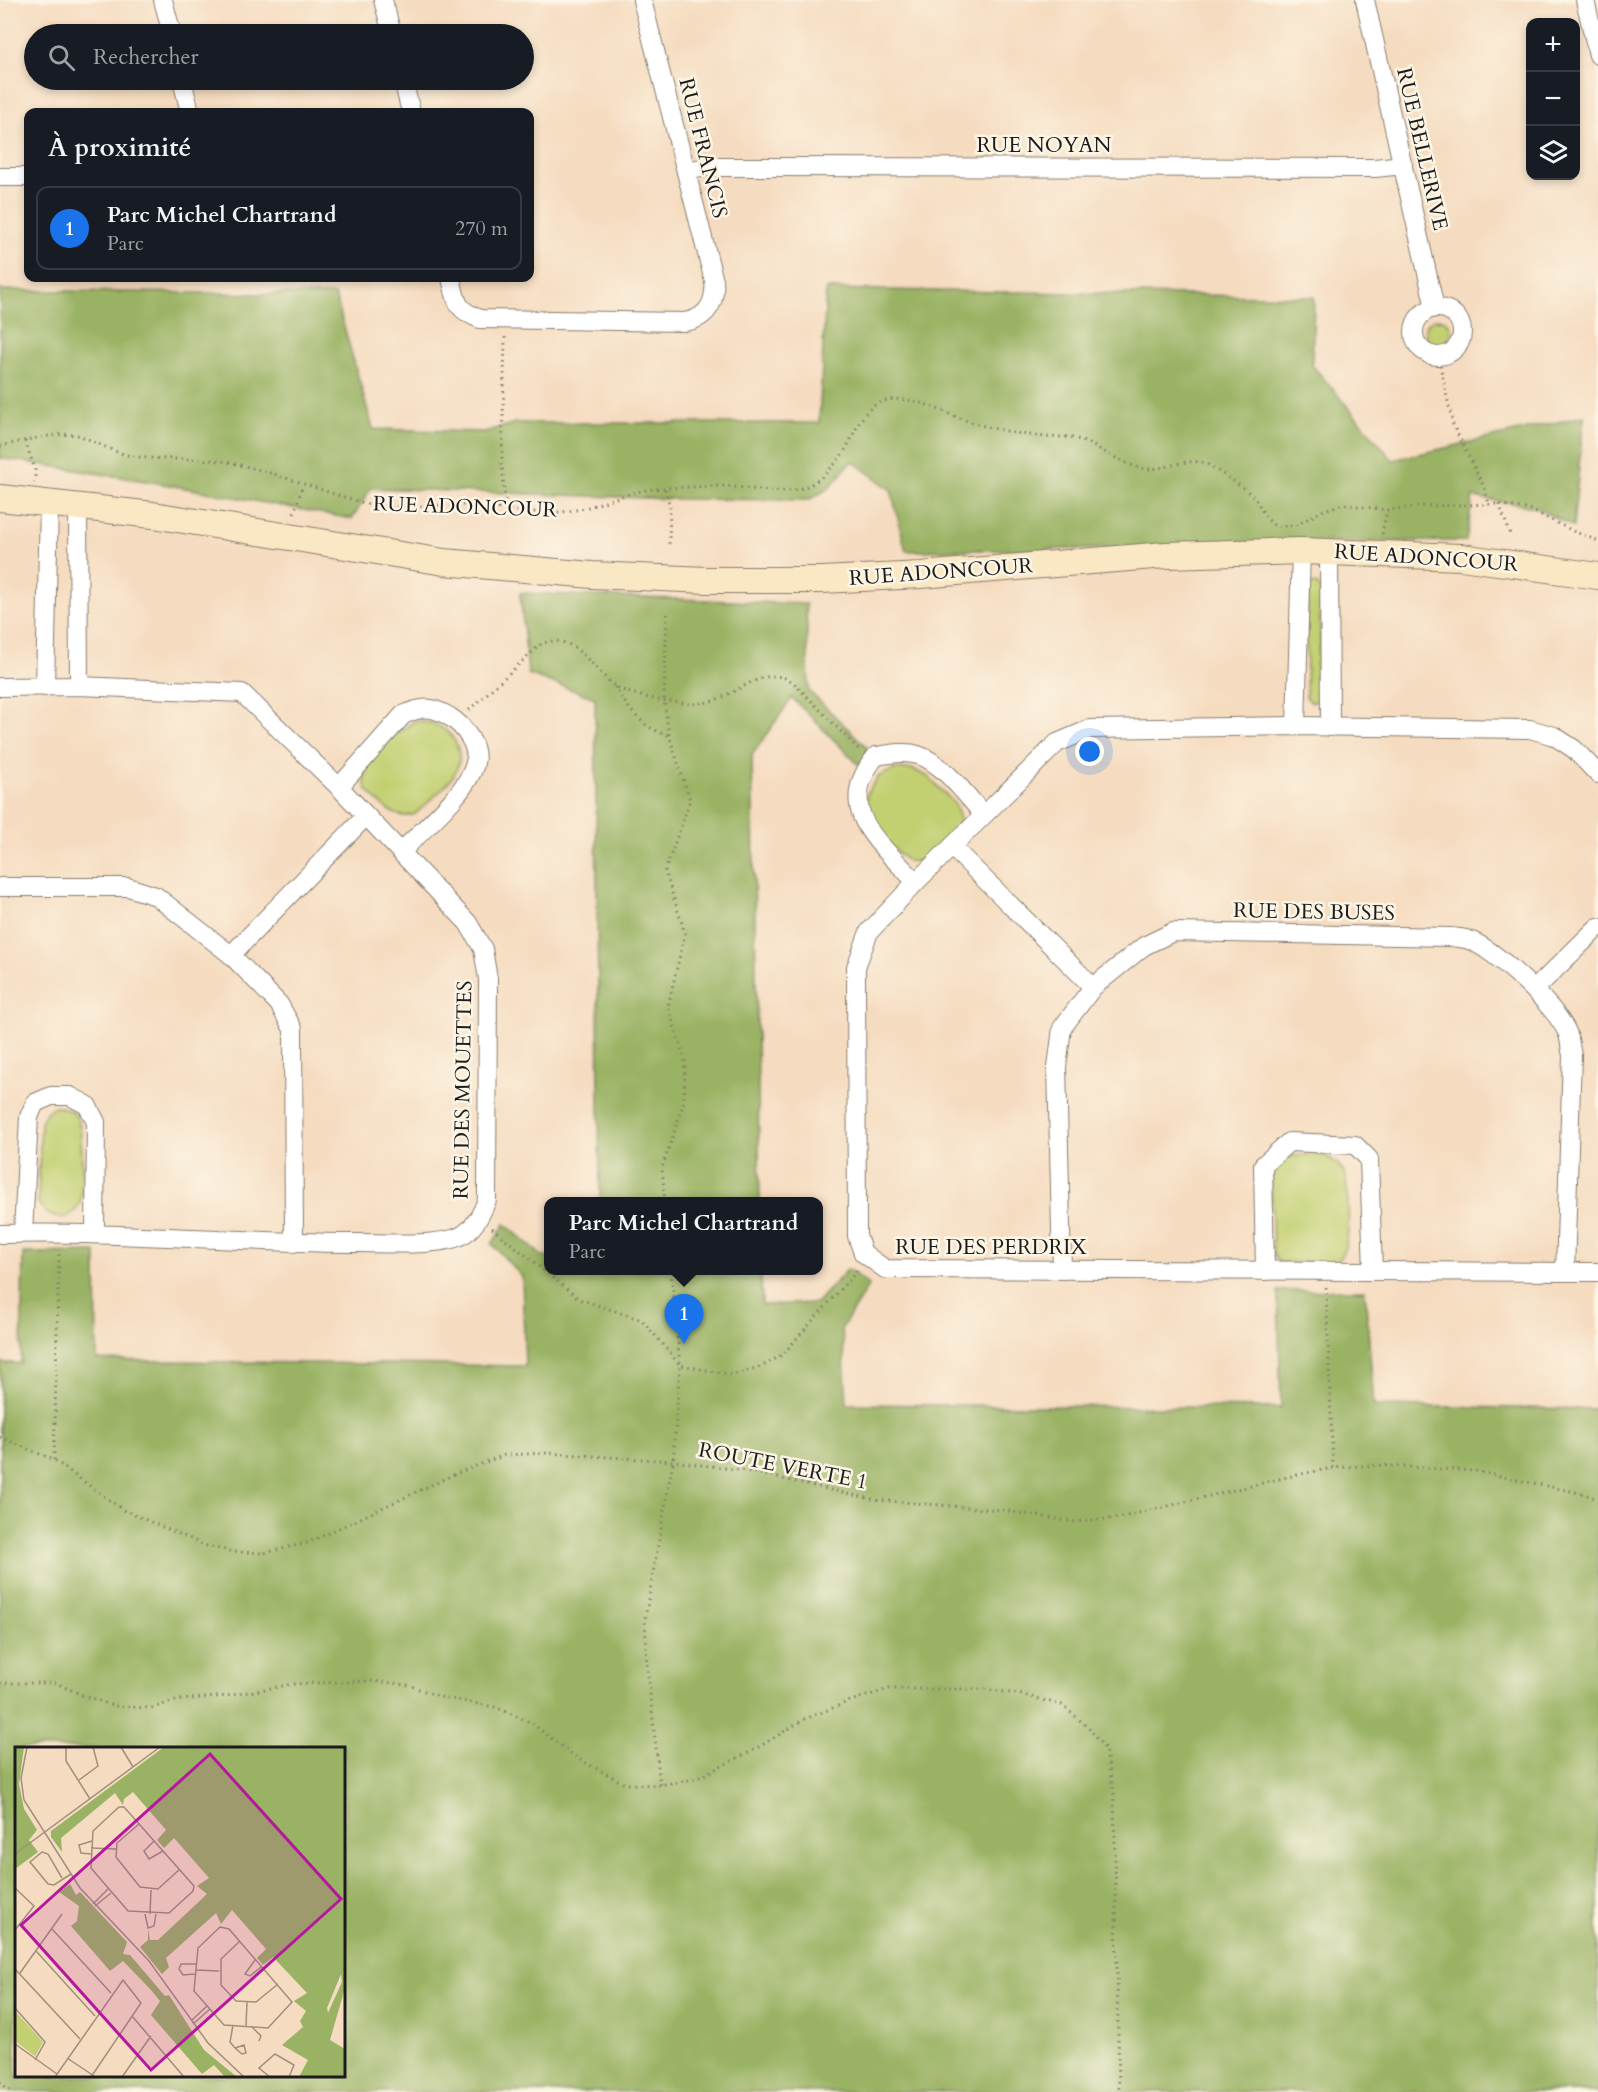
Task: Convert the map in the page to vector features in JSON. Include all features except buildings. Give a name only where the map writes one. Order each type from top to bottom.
[{"type":"street","points":[[163,0],[169,24]]},
{"type":"street","points":[[383,0],[389,24]]},
{"type":"street","name":"RUE FRANCIS","points":[[452,282],[458,305],[462,310],[480,319],[684,322],[699,318],[710,308],[714,297],[714,281],[642,0]]},
{"type":"street","name":"RUE BELLERIVE","points":[[1365,0],[1434,308]]},
{"type":"street","points":[[1586,0],[1598,55]]},
{"type":"street","points":[[184,90],[189,108]]},
{"type":"street","points":[[406,90],[410,108]]},
{"type":"street","name":"RUE NOYAN","points":[[686,171],[706,167],[1375,168],[1403,165]]},
{"type":"street","points":[[0,177],[24,177]]},
{"type":"street","points":[[42,495],[45,687]]},
{"type":"street","name":"RUE ADONCOUR","points":[[0,498],[42,495],[78,506],[444,562],[591,575],[707,580],[822,580],[921,575],[1166,555],[1329,551],[1461,557],[1598,576]]},
{"type":"street","points":[[78,506],[79,686]]},
{"type":"street","points":[[1296,726],[1301,551]]},
{"type":"street","points":[[1329,551],[1330,727]]},
{"type":"street","name":"RUE DES MOUETTES","points":[[0,687],[79,686],[242,693],[402,851],[468,923],[483,949],[488,979],[488,1200],[479,1218],[464,1234],[429,1243],[294,1243],[95,1234],[0,1234]]},
{"type":"street","points":[[339,787],[404,715],[418,708],[436,709],[456,721],[473,743],[476,762],[465,786],[402,851]]},
{"type":"street","name":"RUE DES PERDRIX","points":[[1598,774],[1574,749],[1554,736],[1530,729],[1296,726],[1090,729],[1057,743],[916,882],[869,932],[856,967],[857,1236],[863,1253],[885,1269],[1598,1272]]},
{"type":"street","points":[[916,882],[868,830],[857,805],[859,785],[866,769],[876,756],[898,753],[919,755],[938,765],[983,814]]},
{"type":"street","points":[[231,955],[366,816]]},
{"type":"street","points":[[952,848],[1093,987]]},
{"type":"street","points":[[0,887],[128,887],[156,896],[231,955],[279,1004],[293,1029],[294,1243]]},
{"type":"street","points":[[1534,990],[1598,927]]},
{"type":"street","name":"RUE DES BUSES","points":[[1062,1270],[1057,1067],[1062,1028],[1093,987],[1144,946],[1173,932],[1468,939],[1485,948],[1534,990],[1558,1018],[1567,1033],[1572,1055],[1565,1272]]},
{"type":"street","points":[[23,1233],[29,1117],[35,1103],[51,1096],[70,1096],[87,1104],[96,1122],[95,1234]]},
{"type":"street","points":[[1264,1271],[1263,1165],[1289,1142],[1355,1145],[1369,1160],[1373,1271]]},
{"type":"path","points":[[504,332],[502,464],[506,510]]},
{"type":"path","points":[[1440,365],[1453,425],[1484,487],[1489,504]]},
{"type":"path","name":"RUE ADONCOUR","points":[[0,446],[61,435],[80,435],[117,453],[224,462],[251,468],[357,501],[387,507],[466,506],[546,512],[573,511],[638,491],[715,486],[781,491],[802,489],[819,479],[832,467],[842,454],[861,418],[874,405],[887,400],[902,399],[913,400],[987,426],[1041,437],[1076,438],[1139,468],[1155,469],[1184,463],[1203,463],[1216,469],[1249,492],[1266,519],[1277,527],[1296,525],[1324,510],[1343,504],[1387,510],[1425,506],[1499,504],[1531,510],[1598,541]]},
{"type":"path","points":[[25,441],[42,495]]},
{"type":"path","points":[[294,513],[303,485]]},
{"type":"path","points":[[665,489],[670,507],[669,544]]},
{"type":"path","points":[[1499,504],[1511,536]]},
{"type":"path","points":[[1382,536],[1387,510]]},
{"type":"path","points":[[665,1197],[662,1168],[684,1102],[685,1059],[668,1006],[685,933],[665,872],[690,800],[669,735],[664,700],[667,613]]},
{"type":"path","points":[[456,721],[542,644],[556,639],[577,650],[615,687],[622,700],[645,723],[661,734],[669,735]]},
{"type":"path","points":[[615,687],[664,700],[702,704],[763,678],[776,675],[785,677],[793,682],[872,762]]},
{"type":"path","points":[[479,1218],[544,1271]]},
{"type":"path","points":[[54,1460],[60,1234]]},
{"type":"path","points":[[549,1275],[579,1299],[642,1320],[680,1365],[732,1375],[763,1366],[782,1355],[869,1258]]},
{"type":"path","points":[[1325,1271],[1333,1468]]},
{"type":"path","points":[[660,1785],[647,1665],[645,1619],[674,1461],[680,1365],[671,1275]]},
{"type":"path","name":"ROUTE VERTE 1","points":[[0,1437],[54,1460],[123,1510],[207,1546],[235,1552],[264,1553],[307,1543],[457,1473],[505,1455],[547,1453],[674,1461],[747,1471],[876,1500],[1001,1510],[1075,1521],[1118,1518],[1333,1468],[1377,1465],[1475,1471],[1580,1493],[1598,1499]]},
{"type":"path","points":[[0,1683],[56,1683],[114,1706],[151,1708],[179,1700],[227,1696],[293,1684],[370,1681],[405,1684],[441,1697],[495,1707],[530,1722],[578,1758],[625,1784],[660,1785],[695,1779],[752,1751],[805,1719],[850,1701],[889,1689],[985,1689],[1023,1695],[1062,1705],[1089,1728],[1105,1749],[1114,1792],[1119,2092]]},
{"type":"path","points":[[0,2082],[12,2092]]},
{"type":"green space","points":[[826,289],[1314,297],[1312,365],[1393,460],[1584,416],[1573,527],[1535,507],[1473,497],[1466,541],[1305,542],[1159,548],[906,551],[891,490],[852,461],[828,489],[809,500],[670,499],[371,488],[352,519],[158,483],[0,458],[0,290],[335,295],[373,429],[484,432],[515,423],[819,423]]},
{"type":"green space","points":[[1438,319],[1447,323],[1451,332],[1447,341],[1438,345],[1429,341],[1425,332],[1429,323]]},
{"type":"green space","points":[[1312,584],[1318,585],[1320,589],[1320,694],[1317,701],[1311,702],[1306,697],[1308,590]]},
{"type":"green space","points":[[520,593],[806,604],[809,691],[872,752],[859,765],[792,698],[752,755],[760,1197],[600,1197],[595,698],[528,674]]},
{"type":"green space","points":[[415,721],[426,722],[444,729],[456,744],[459,753],[452,778],[415,814],[408,816],[388,810],[377,800],[367,790],[364,774],[372,758],[394,736]]},
{"type":"green space","points":[[896,769],[912,769],[927,776],[955,804],[960,819],[954,833],[933,856],[922,862],[907,861],[871,827],[864,810],[868,791],[879,776]]},
{"type":"green space","points":[[55,1107],[68,1109],[78,1119],[82,1161],[80,1203],[76,1210],[59,1218],[47,1213],[38,1202],[41,1122],[47,1111]]},
{"type":"green space","points":[[1301,1155],[1324,1155],[1337,1164],[1346,1177],[1349,1222],[1346,1245],[1342,1255],[1336,1263],[1279,1262],[1273,1254],[1271,1173],[1276,1166],[1288,1158]]},
{"type":"green space","points":[[505,1224],[544,1256],[544,1275],[761,1275],[762,1305],[816,1303],[848,1269],[869,1285],[842,1328],[847,1404],[1281,1408],[1278,1291],[1365,1290],[1374,1406],[1598,1409],[1598,2092],[0,2092],[0,1363],[21,1363],[23,1253],[96,1252],[97,1360],[525,1366],[522,1277],[492,1244]]},
{"type":"place","name":"Parc Michel Chartrand","points":[[684,1344]]}]
